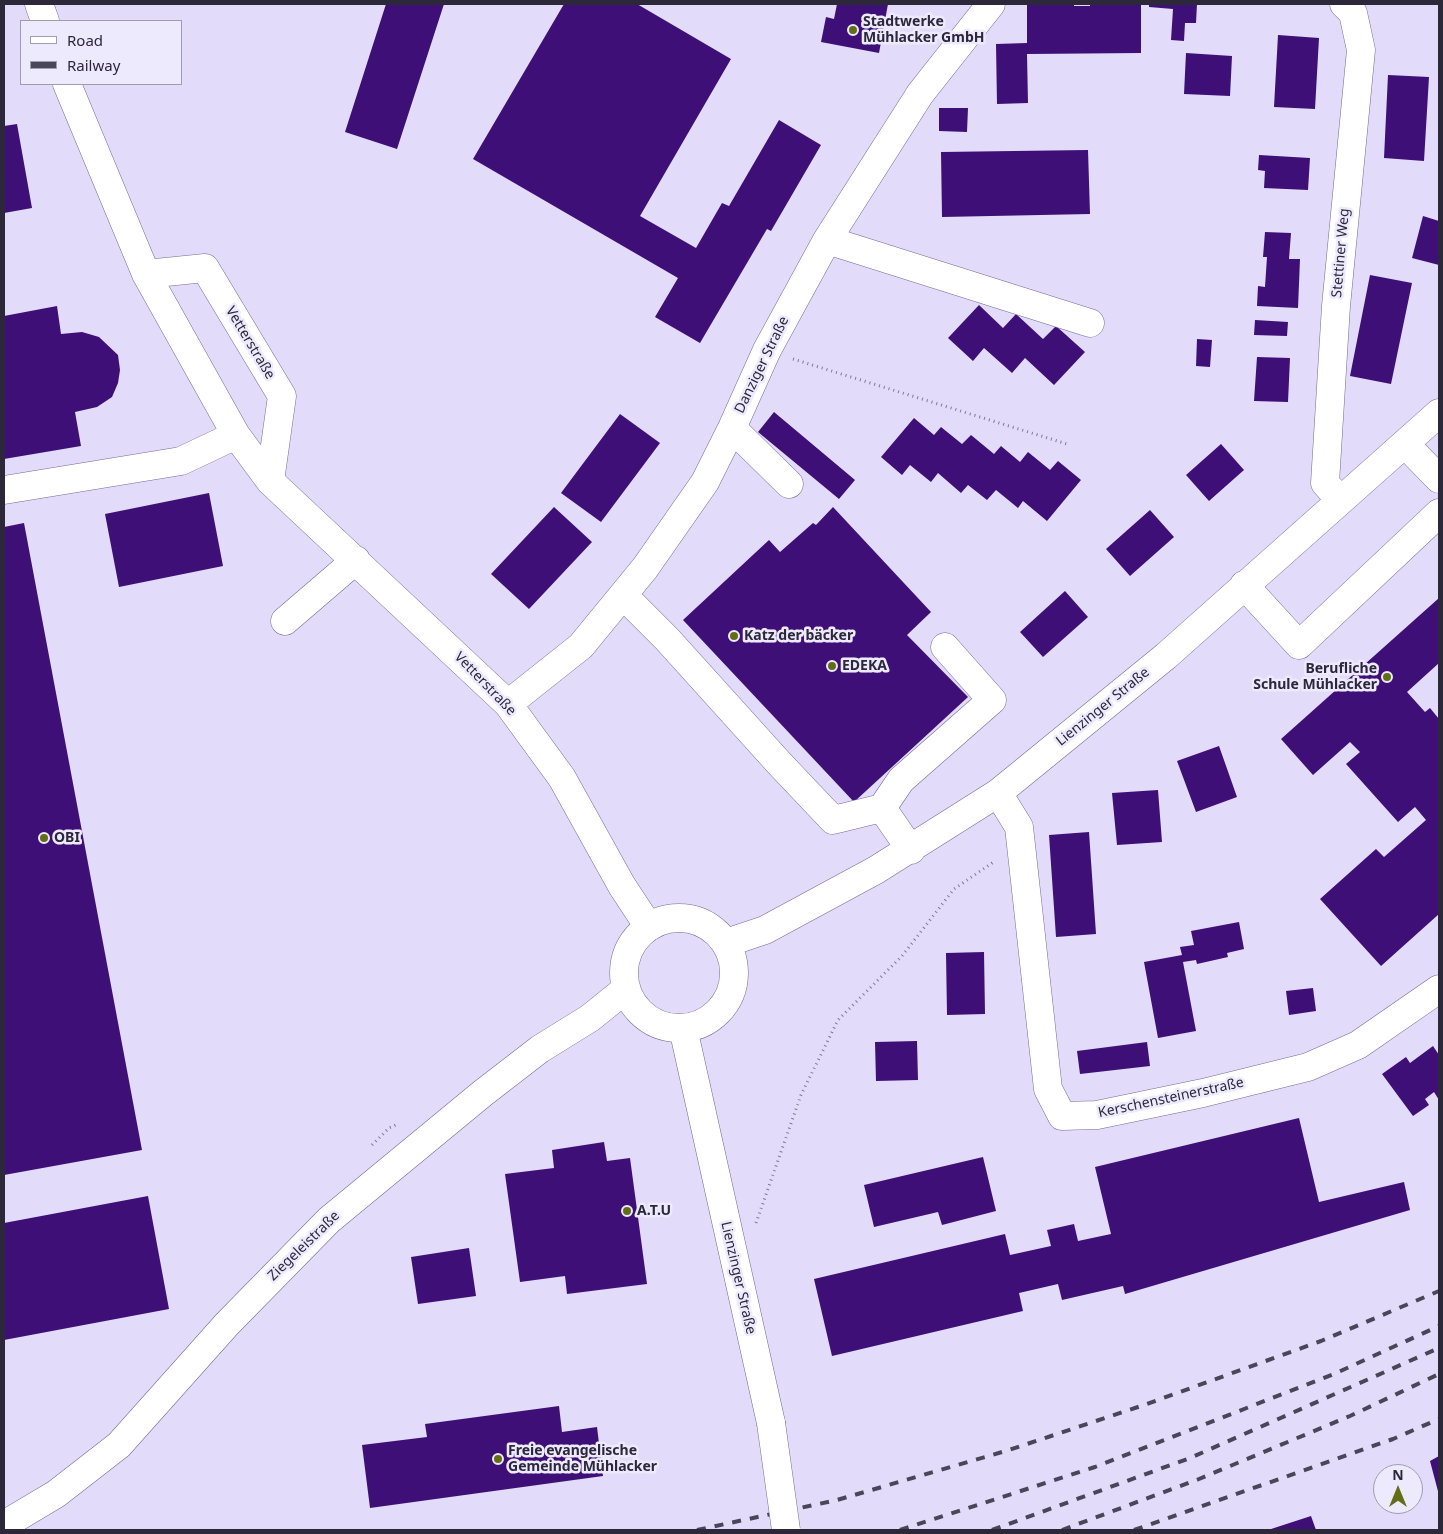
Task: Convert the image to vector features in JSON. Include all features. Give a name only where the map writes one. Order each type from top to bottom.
[{"type":"street","points":[[39,4],[45,20]]},
{"type":"street","name":"Danziger Straße","points":[[508,704],[581,646],[645,568],[704,482],[732,428],[766,350],[827,240],[920,94],[991,4]]},
{"type":"street","name":"Stettiner Weg","points":[[1340,500],[1325,483],[1336,306],[1360,50],[1353,13],[1344,4]]},
{"type":"street","name":"Vetterstraße","points":[[66,85],[146,274],[236,435],[270,481],[508,704],[562,778],[622,886],[648,927]]},
{"type":"street","points":[[827,240],[1090,323]]},
{"type":"street","name":"Vetterstraße","points":[[146,274],[205,268],[282,396],[270,481]]},
{"type":"street","name":"Lienzinger Straße","points":[[726,944],[765,930],[911,850],[998,793],[1166,656],[1244,584],[1439,413]]},
{"type":"street","points":[[732,428],[789,484]]},
{"type":"street","points":[[4,490],[181,461],[236,435]]},
{"type":"street","points":[[1405,444],[1439,479]]},
{"type":"street","points":[[1244,584],[1299,645],[1439,513]]},
{"type":"street","points":[[285,621],[356,560]]},
{"type":"street","points":[[623,595],[667,638],[778,763],[833,820],[882,808],[901,780],[992,700],[945,647]]},
{"type":"street","name":"Kerschensteinerstraße","points":[[998,793],[1019,827],[1048,1089],[1062,1116],[1097,1115],[1204,1093],[1308,1067],[1358,1045],[1439,989]]},
{"type":"street","points":[[882,808],[911,850]]},
{"type":"street","points":[[682,918],[699,922],[714,930],[726,944],[733,961],[734,980],[729,998],[718,1013],[702,1023],[683,1028],[665,1026],[648,1018],[635,1006],[626,989],[624,972],[627,954],[636,939],[648,927],[664,920],[682,918]]},
{"type":"street","name":"Ziegeleistraße","points":[[4,1525],[56,1494],[119,1445],[227,1324],[329,1220],[483,1093],[540,1049],[590,1018],[626,989]]},
{"type":"street","name":"Lienzinger Straße","points":[[683,1028],[771,1423],[786,1530]]},
{"type":"path","points":[[766,350],[1067,444]]},
{"type":"path","points":[[755,1226],[800,1094],[838,1020],[902,956],[954,889],[1022,846]]},
{"type":"building","points":[[386,4],[444,4],[397,149],[345,132]]},
{"type":"building","points":[[564,4],[637,4],[731,59],[640,216],[696,248],[722,203],[729,206],[779,120],[821,145],[771,231],[767,229],[700,343],[655,317],[678,278],[473,159]]},
{"type":"building","name":"Stadtwerke Mühlacker GmbH","points":[[837,4],[888,4],[879,53],[821,42],[826,17],[834,19]]},
{"type":"building","points":[[1027,4],[1090,6],[1090,4],[1141,4],[1141,53],[1027,54],[1028,103],[997,104],[996,44],[1027,43]]},
{"type":"building","points":[[1149,4],[1197,4],[1196,23],[1185,23],[1184,41],[1171,40],[1173,9],[1149,7]]},
{"type":"building","points":[[1278,35],[1319,38],[1315,109],[1274,107]]},
{"type":"building","points":[[1186,53],[1232,56],[1230,96],[1184,94]]},
{"type":"building","points":[[1388,75],[1429,77],[1424,161],[1384,158]]},
{"type":"building","points":[[939,108],[968,108],[967,132],[939,131]]},
{"type":"building","points":[[17,124],[32,208],[4,213],[4,126]]},
{"type":"building","points":[[1088,150],[1090,214],[942,217],[941,152]]},
{"type":"building","points":[[1259,155],[1310,158],[1308,190],[1264,188],[1265,171],[1258,170]]},
{"type":"building","points":[[1423,216],[1439,221],[1439,265],[1412,258]]},
{"type":"building","points":[[1265,232],[1291,233],[1289,259],[1300,259],[1298,308],[1257,306],[1258,286],[1265,287],[1267,257],[1263,257]]},
{"type":"building","points":[[1370,275],[1412,283],[1391,384],[1350,376]]},
{"type":"building","points":[[979,305],[1003,328],[1016,314],[1043,339],[1056,326],[1085,352],[1054,385],[1025,358],[1012,373],[984,348],[973,361],[948,338]]},
{"type":"building","points":[[57,306],[61,334],[82,332],[99,337],[118,355],[120,370],[118,383],[112,397],[97,407],[75,412],[81,446],[4,459],[4,316]]},
{"type":"building","points":[[1255,320],[1288,322],[1287,336],[1254,335]]},
{"type":"building","points":[[1197,339],[1212,340],[1210,367],[1196,366]]},
{"type":"building","points":[[1257,357],[1290,358],[1288,402],[1254,401]]},
{"type":"building","points":[[774,412],[855,480],[839,499],[758,432]]},
{"type":"building","points":[[620,414],[660,443],[601,522],[561,493]]},
{"type":"building","points":[[914,418],[934,435],[941,427],[962,444],[971,435],[994,454],[1001,446],[1020,462],[1028,452],[1050,470],[1058,461],[1081,480],[1047,521],[1023,501],[1018,508],[996,490],[987,500],[968,485],[961,493],[938,473],[931,482],[910,465],[902,475],[881,457]]},
{"type":"building","points":[[1221,444],[1244,470],[1209,501],[1186,475]]},
{"type":"building","points":[[209,493],[223,566],[119,587],[105,514]]},
{"type":"building","points":[[554,507],[592,542],[529,609],[491,574]]},
{"type":"building","name":"EDEKA","points":[[833,507],[931,612],[907,635],[968,697],[854,802],[683,620],[769,540],[780,552],[813,523],[816,525]]},
{"type":"building","points":[[1150,510],[1174,537],[1130,576],[1106,549]]},
{"type":"building","name":"OBI","points":[[24,523],[142,1150],[4,1175],[4,527]]},
{"type":"building","points":[[1065,591],[1088,617],[1043,657],[1020,632]]},
{"type":"building","points":[[1439,598],[1439,663],[1407,692],[1425,712],[1430,708],[1439,719],[1439,914],[1381,966],[1320,899],[1376,849],[1384,857],[1426,820],[1415,807],[1398,822],[1346,764],[1360,752],[1350,742],[1313,775],[1281,739]]},
{"type":"building","points":[[1219,746],[1237,797],[1196,812],[1177,761]]},
{"type":"building","points":[[1158,790],[1162,842],[1117,845],[1112,793]]},
{"type":"building","points":[[1089,832],[1096,934],[1056,937],[1049,835]]},
{"type":"building","points":[[1239,922],[1244,949],[1227,953],[1228,957],[1197,964],[1196,960],[1183,962],[1196,1031],[1158,1038],[1144,962],[1182,955],[1180,947],[1194,945],[1191,931]]},
{"type":"building","points":[[984,952],[985,1014],[947,1015],[946,953]]},
{"type":"building","points":[[1313,988],[1316,1011],[1289,1015],[1286,991]]},
{"type":"building","points":[[917,1041],[918,1080],[876,1081],[875,1042]]},
{"type":"building","points":[[1147,1042],[1150,1066],[1080,1074],[1077,1051]]},
{"type":"building","points":[[1433,1046],[1439,1055],[1439,1100],[1434,1092],[1425,1099],[1429,1105],[1413,1116],[1382,1074],[1406,1057],[1410,1063]]},
{"type":"building","points":[[1299,1118],[1319,1202],[1404,1182],[1410,1210],[1125,1294],[1123,1286],[1062,1300],[1058,1284],[1019,1293],[1023,1311],[832,1356],[814,1279],[1005,1234],[1010,1255],[1051,1246],[1047,1230],[1074,1224],[1078,1241],[1111,1234],[1095,1167]]},
{"type":"building","points":[[604,1142],[607,1161],[630,1158],[647,1284],[567,1294],[565,1276],[520,1282],[505,1174],[554,1168],[552,1150]]},
{"type":"building","points":[[983,1157],[996,1211],[942,1225],[938,1212],[874,1227],[864,1185]]},
{"type":"building","points":[[148,1196],[169,1309],[4,1340],[4,1223]]},
{"type":"building","points":[[469,1248],[476,1296],[418,1304],[411,1257]]},
{"type":"building","name":"Freie evangelische Gemeinde Mühlacker","points":[[559,1406],[562,1432],[597,1427],[603,1476],[370,1508],[362,1445],[427,1437],[425,1424]]},
{"type":"building","points":[[1439,1456],[1439,1495],[1430,1461]]},
{"type":"building","points":[[1311,1516],[1316,1530],[1268,1530]]},
{"type":"railway","points":[[697,1530],[837,1500],[1009,1450],[1144,1405],[1321,1341],[1439,1291]]},
{"type":"railway","points":[[900,1530],[1095,1467],[1334,1374],[1439,1326]]},
{"type":"railway","points":[[992,1530],[1190,1458],[1439,1348]]},
{"type":"railway","points":[[1062,1530],[1199,1479],[1350,1416],[1439,1374]]},
{"type":"railway","points":[[1134,1530],[1393,1439],[1439,1419]]},
{"type":"place","name":"Stadtwerke Mühlacker GmbH","points":[[853,30]]},
{"type":"place","name":"Katz der bäcker","points":[[734,636]]},
{"type":"place","name":"EDEKA","points":[[832,666]]},
{"type":"place","name":"Berufliche Schule Mühlacker","points":[[1387,677]]},
{"type":"place","name":"OBI","points":[[44,838]]},
{"type":"place","name":"A.T.U","points":[[627,1211]]},
{"type":"place","name":"Freie evangelische Gemeinde Mühlacker","points":[[498,1459]]}]
